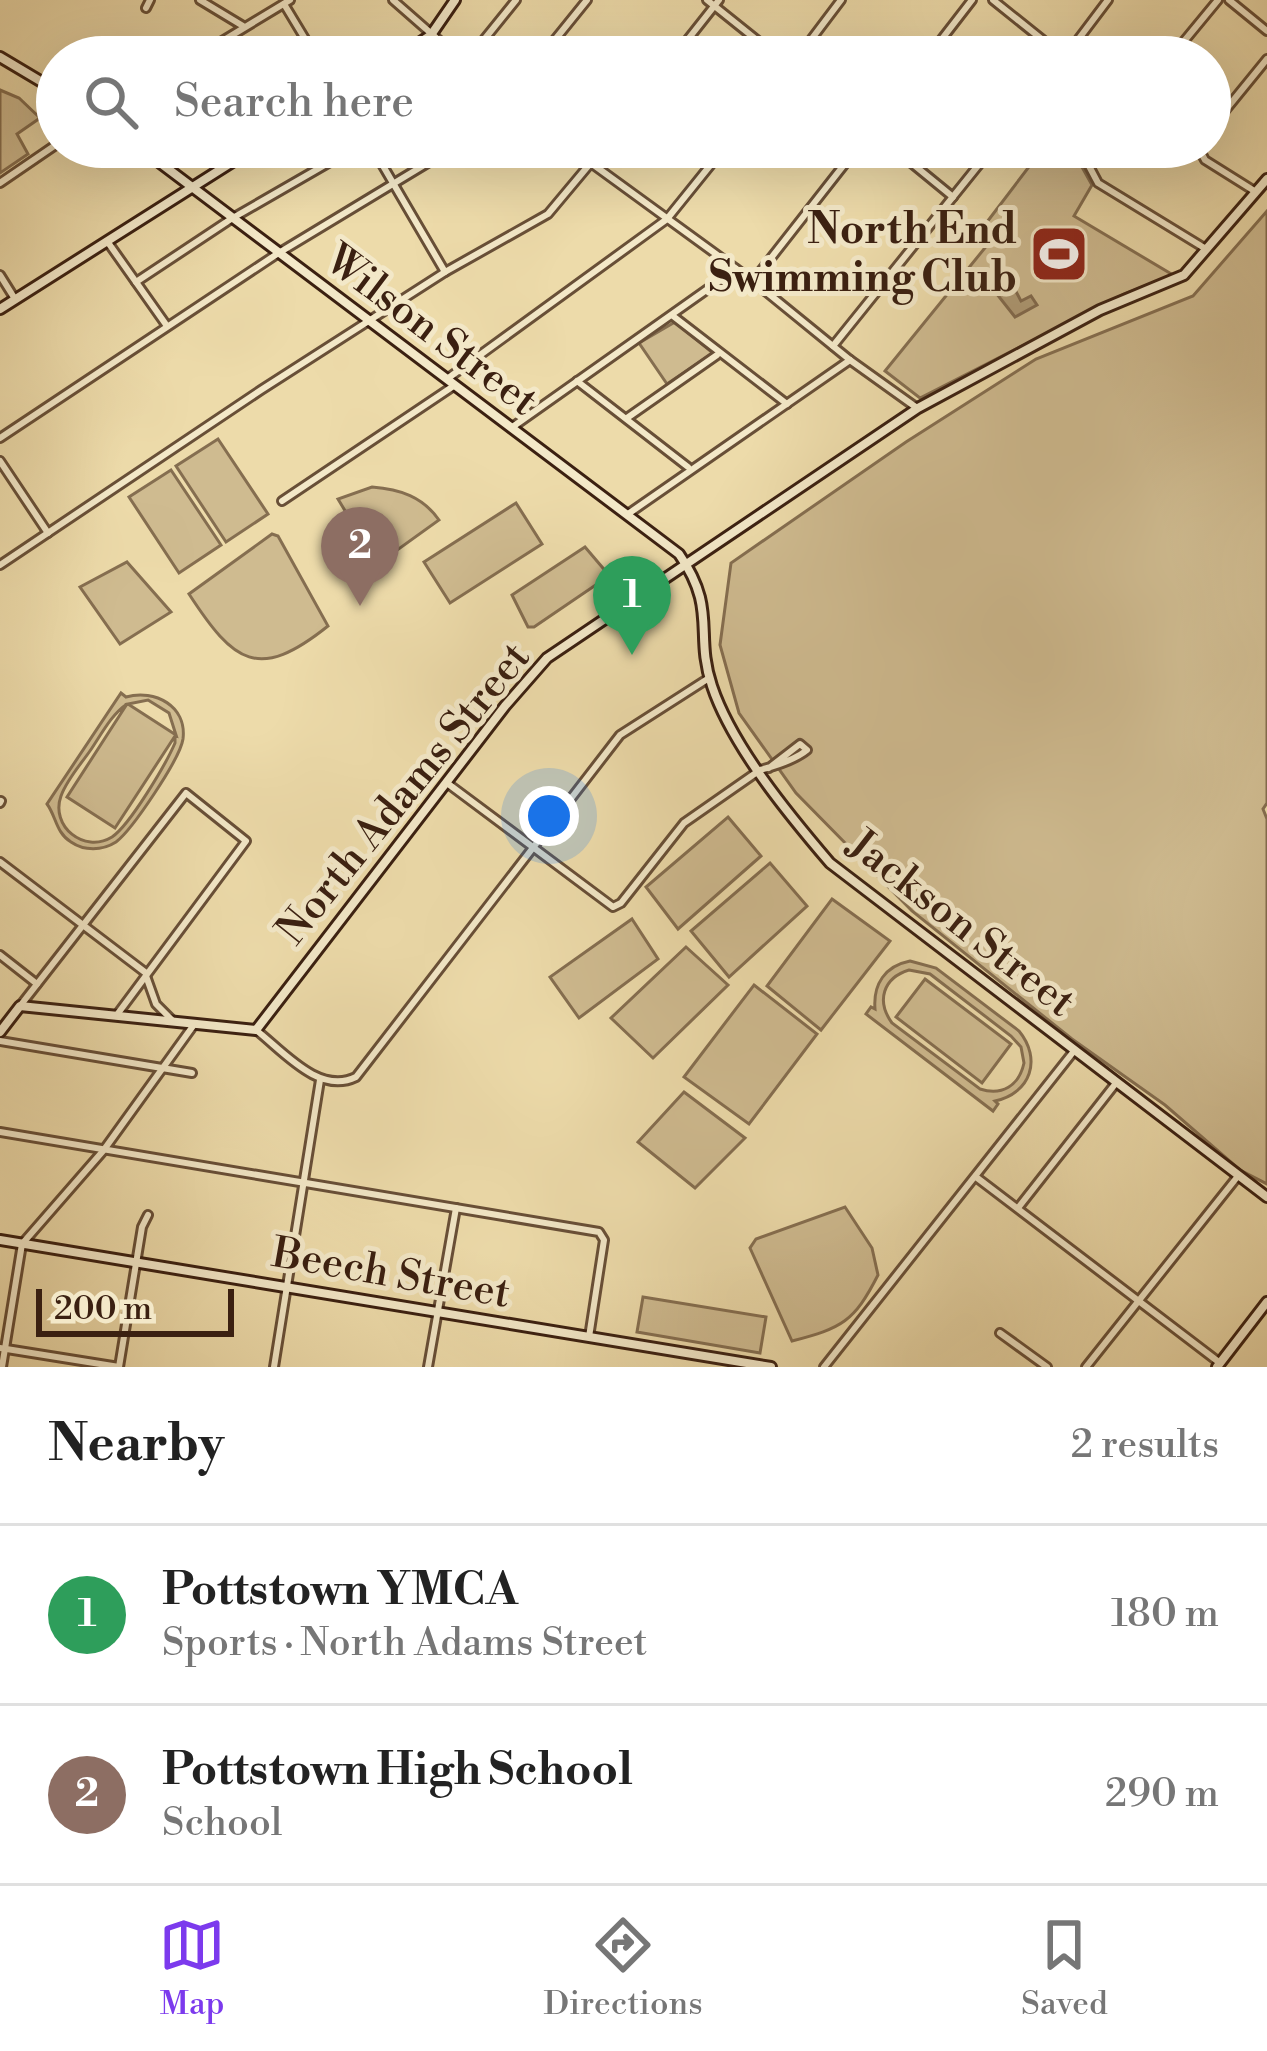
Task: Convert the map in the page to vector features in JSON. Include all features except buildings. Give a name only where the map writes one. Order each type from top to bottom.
[{"type":"street","points":[[200,0],[245,27]]},
{"type":"street","points":[[393,0],[431,35],[455,0]]},
{"type":"street","points":[[487,36],[516,0]]},
{"type":"street","points":[[558,36],[587,0]]},
{"type":"street","points":[[814,36],[841,0]]},
{"type":"street","points":[[944,36],[972,0]]},
{"type":"street","points":[[993,0],[1038,36]]},
{"type":"street","points":[[1080,36],[1108,0]]},
{"type":"street","points":[[1189,36],[1218,0]]},
{"type":"street","points":[[1229,0],[1267,31]]},
{"type":"street","points":[[230,36],[287,2],[305,36]]},
{"type":"street","points":[[689,36],[714,2],[754,36]]},
{"type":"street","points":[[0,57],[36,79]]},
{"type":"street","points":[[1231,103],[1267,59]]},
{"type":"street","points":[[0,182],[36,158]]},
{"type":"street","name":"Wilson Street","points":[[166,168],[628,514],[686,564]]},
{"type":"street","points":[[0,309],[220,168]]},
{"type":"street","points":[[136,282],[320,168]]},
{"type":"street","points":[[384,168],[445,272]]},
{"type":"street","points":[[0,437],[417,168]]},
{"type":"street","points":[[0,565],[368,321],[548,214],[587,168]]},
{"type":"street","points":[[596,168],[753,281],[918,409]]},
{"type":"street","points":[[282,501],[451,382],[667,219],[708,168]]},
{"type":"street","points":[[753,281],[842,168]]},
{"type":"street","points":[[918,168],[953,196]]},
{"type":"street","points":[[833,346],[976,168]]},
{"type":"street","points":[[1090,168],[1098,183],[1209,250]]},
{"type":"street","points":[[1218,168],[1256,192]]},
{"type":"street","name":"North Adams Street","points":[[256,1030],[547,658],[918,409],[1100,310],[1184,275],[1267,179]]},
{"type":"street","points":[[107,241],[167,326]]},
{"type":"street","points":[[511,428],[736,269]]},
{"type":"street","points":[[0,275],[15,299]]},
{"type":"street","points":[[674,316],[787,404]]},
{"type":"street","points":[[627,418],[718,354]]},
{"type":"street","points":[[628,514],[850,360]]},
{"type":"street","points":[[577,381],[690,468]]},
{"type":"street","points":[[0,461],[48,533]]},
{"type":"street","name":"Jackson Street","points":[[686,564],[705,607],[709,678],[722,709],[830,863],[1267,1197]]},
{"type":"street","points":[[20,1006],[256,1030],[320,1081],[341,1084],[356,1077],[620,735],[709,678]]},
{"type":"street","points":[[447,783],[613,907],[684,823],[800,744],[807,750],[765,769]]},
{"type":"street","points":[[116,1016],[246,841],[186,793],[0,1036],[192,1073]]},
{"type":"street","points":[[0,862],[146,973],[156,1004],[177,1024]]},
{"type":"street","points":[[0,955],[37,984]]},
{"type":"street","points":[[2,1367],[22,1244],[103,1151],[193,1026]]},
{"type":"street","points":[[824,1367],[1074,1051]]},
{"type":"street","points":[[274,1367],[320,1081]]},
{"type":"street","points":[[1017,1209],[1117,1083]]},
{"type":"street","points":[[0,1132],[594,1230],[603,1235],[589,1337]]},
{"type":"street","points":[[1086,1367],[1238,1176]]},
{"type":"street","points":[[976,1177],[1219,1365],[1267,1302]]},
{"type":"street","points":[[428,1367],[455,1208]]},
{"type":"street","points":[[3,1349],[119,1367],[148,1215]]},
{"type":"street","name":"Beech Street","points":[[0,1240],[771,1367]]},
{"type":"street","points":[[1258,1314],[1267,1321]]},
{"type":"street","points":[[1000,1334],[1047,1367]]},
{"type":"shaded area","points":[[0,90],[19,98],[36,114],[36,121],[17,134],[28,154],[0,173]]},
{"type":"shaded area","name":"North End Swimming Club","points":[[1028,168],[1083,168],[1092,185],[1074,216],[1173,275],[1124,294],[920,398],[885,371],[997,233],[987,222]]},
{"type":"shaded area","points":[[1267,211],[1267,803],[1263,809],[1267,819],[1267,1184],[1240,1170],[1165,1105],[1072,1039],[912,911],[796,793],[739,713],[720,645],[731,563],[1036,359],[1193,296]]},
{"type":"shaded area","points":[[1012,284],[1021,301],[1031,296],[1037,305],[1015,317],[996,293]]},
{"type":"shaded area","points":[[675,322],[713,353],[667,384],[639,343]]},
{"type":"shaded area","points":[[218,439],[268,514],[226,542],[176,466]]},
{"type":"shaded area","points":[[171,470],[221,545],[179,573],[129,497]]},
{"type":"shaded area","points":[[372,487],[410,496],[439,520],[382,561],[374,559],[338,499]]},
{"type":"shaded area","points":[[516,503],[542,544],[450,603],[424,562]]},
{"type":"shaded area","points":[[272,534],[278,536],[328,626],[304,644],[265,659],[234,649],[189,594]]},
{"type":"shaded area","points":[[585,547],[608,574],[606,578],[528,627],[512,595]]},
{"type":"shaded area","points":[[127,562],[171,612],[120,644],[80,587]]},
{"type":"shaded area","points":[[121,693],[158,698],[180,717],[183,739],[174,762],[116,842],[99,848],[76,845],[62,834],[47,804]],"holes":[[[148,700],[169,713],[176,735],[128,704]],[[127,704],[67,797],[115,828],[175,736],[175,743],[120,830],[101,841],[81,839],[60,817],[61,796],[108,724]]]},
{"type":"shaded area","points":[[728,817],[761,856],[678,929],[646,887]]},
{"type":"shaded area","points":[[770,863],[807,906],[729,977],[691,931]]},
{"type":"shaded area","points":[[832,899],[890,941],[821,1030],[767,986]]},
{"type":"shaded area","points":[[632,919],[658,959],[579,1018],[550,977]]},
{"type":"shaded area","points":[[686,947],[728,985],[653,1058],[611,1018]]},
{"type":"shaded area","points":[[910,961],[936,968],[1019,1031],[1026,1042],[1029,1074],[1017,1091],[995,1101],[993,1111],[866,1014],[871,1007],[875,1009],[882,978]],"holes":[[[909,970],[930,974],[1021,1047],[1022,1071],[1008,1087],[980,1089],[892,1023],[883,999],[888,984]]]},
{"type":"shaded area","points":[[925,979],[1011,1044],[982,1083],[896,1017]]},
{"type":"shaded area","points":[[754,985],[817,1034],[749,1124],[684,1077]]},
{"type":"shaded area","points":[[684,1092],[745,1138],[695,1188],[638,1142]]},
{"type":"shaded area","points":[[845,1207],[872,1248],[878,1275],[845,1321],[792,1341],[750,1248],[756,1239]]},
{"type":"shaded area","points":[[643,1297],[766,1317],[760,1353],[637,1332]]},
{"type":"place","name":"North End Swimming Club","points":[[1059,254]]},
{"type":"place","name":"Pottstown High School","points":[[360,606]]},
{"type":"place","name":"Pottstown YMCA","points":[[632,655]]}]
